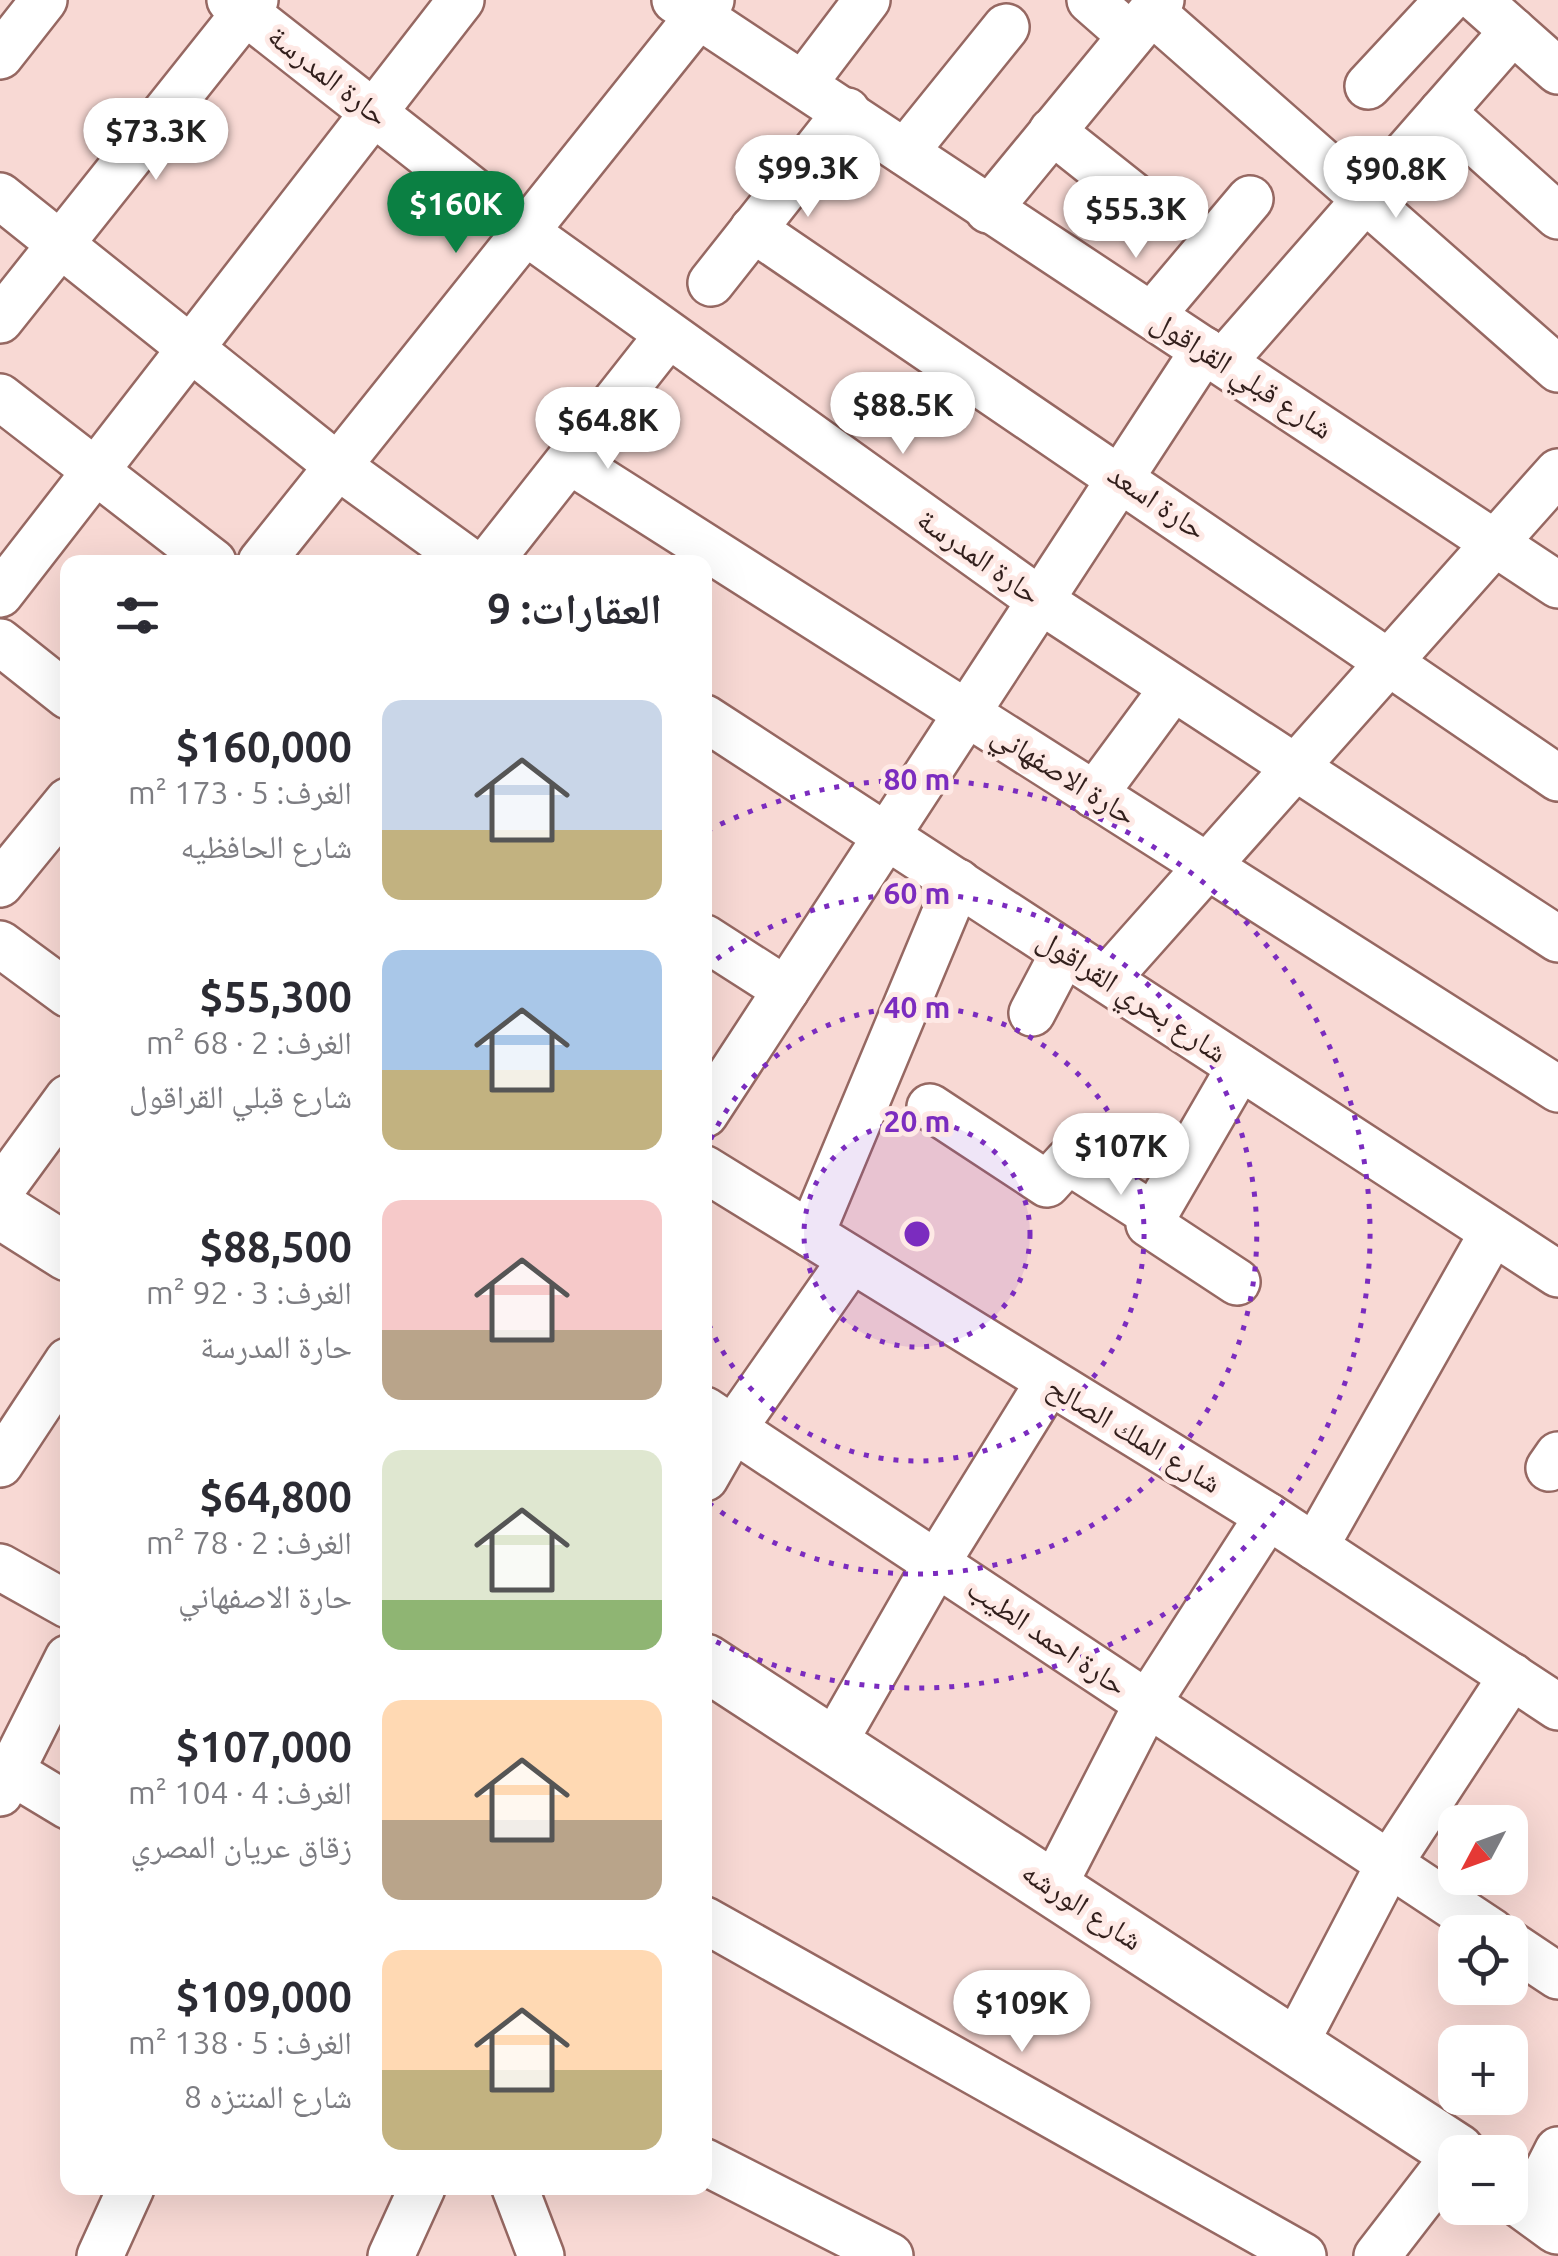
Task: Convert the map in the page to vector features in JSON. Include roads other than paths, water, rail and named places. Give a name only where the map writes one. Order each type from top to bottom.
[{"type":"street","points":[[0,56],[44,0]]},
{"type":"street","points":[[0,594],[461,0]]},
{"type":"street","points":[[804,83],[867,0]]},
{"type":"street","points":[[1090,0],[1148,16],[1558,369]]},
{"type":"street","points":[[1368,86],[1448,0]]},
{"type":"street","points":[[0,320],[243,4]]},
{"type":"street","name":"حارة المدرسة","points":[[243,4],[523,230],[668,336],[1041,601],[1558,940]]},
{"type":"street","points":[[267,555],[695,5]]},
{"type":"street","name":"شارع قبلي القراقول","points":[[695,5],[988,210],[1558,585]]},
{"type":"street","points":[[712,1103],[1121,478],[1214,356],[1365,200],[1442,112],[1498,11],[1558,70]]},
{"type":"street","points":[[988,210],[1148,16]]},
{"type":"street","points":[[905,152],[1006,26]]},
{"type":"street","points":[[711,283],[846,111]]},
{"type":"street","points":[[1442,112],[1558,216]]},
{"type":"street","points":[[1052,131],[1159,216]]},
{"type":"street","points":[[0,196],[194,347],[339,467],[460,555]]},
{"type":"street","points":[[1152,315],[1250,200]]},
{"type":"street","name":"حارة اسعد","points":[[753,230],[1558,778]]},
{"type":"street","points":[[495,555],[668,336]]},
{"type":"street","points":[[0,398],[204,555]]},
{"type":"street","name":"حارة الاصفهاني","points":[[570,461],[1558,1089]]},
{"type":"street","points":[[1107,980],[1558,472]]},
{"type":"street","points":[[0,642],[60,690]]},
{"type":"street","points":[[1094,795],[1173,688]]},
{"type":"street","name":"شارع بحري القراقول","points":[[712,723],[1558,1274]]},
{"type":"street","points":[[0,884],[60,811]]},
{"type":"street","points":[[811,1234],[958,882]]},
{"type":"street","points":[[712,942],[786,990]]},
{"type":"street","points":[[0,944],[60,988]]},
{"type":"street","points":[[1032,1013],[1064,952]]},
{"type":"street","points":[[1238,1282],[1151,1228],[1154,1216],[1240,1066]]},
{"type":"street","points":[[930,1106],[1047,1184],[1068,1162],[1154,1216]]},
{"type":"street","points":[[0,1191],[60,1109]]},
{"type":"street","name":"شارع الملك الصالح","points":[[712,1173],[1268,1516],[1558,1707]]},
{"type":"street","points":[[0,1210],[60,1248]]},
{"type":"street","points":[[1315,1547],[1493,1232]]},
{"type":"street","points":[[712,1448],[719,1419],[851,1260]]},
{"type":"street","points":[[0,1464],[60,1374]]},
{"type":"street","points":[[833,1744],[936,1564],[1048,1383]]},
{"type":"street","name":"حارة احمد الطيب","points":[[719,1419],[1466,1915]]},
{"type":"street","points":[[1053,1888],[1148,1704],[1268,1516]]},
{"type":"street","points":[[0,1567],[60,1601]]},
{"type":"street","name":"شارع الورشه","points":[[712,1666],[1438,2142]]},
{"type":"street","points":[[60,1674],[5,1782],[60,1803]]},
{"type":"street","points":[[1294,2046],[1389,1864],[1512,1676]]},
{"type":"street","points":[[712,1924],[1303,2256]]},
{"type":"street","points":[[1528,1956],[1558,1976]]},
{"type":"street","points":[[1533,2207],[1558,2150]]},
{"type":"street","points":[[712,2166],[890,2256]]},
{"type":"street","points":[[1376,2256],[1438,2177]]},
{"type":"street","points":[[100,2256],[128,2195]]},
{"type":"street","points":[[391,2256],[419,2195]]},
{"type":"street","points":[[518,2195],[541,2256]]}]
